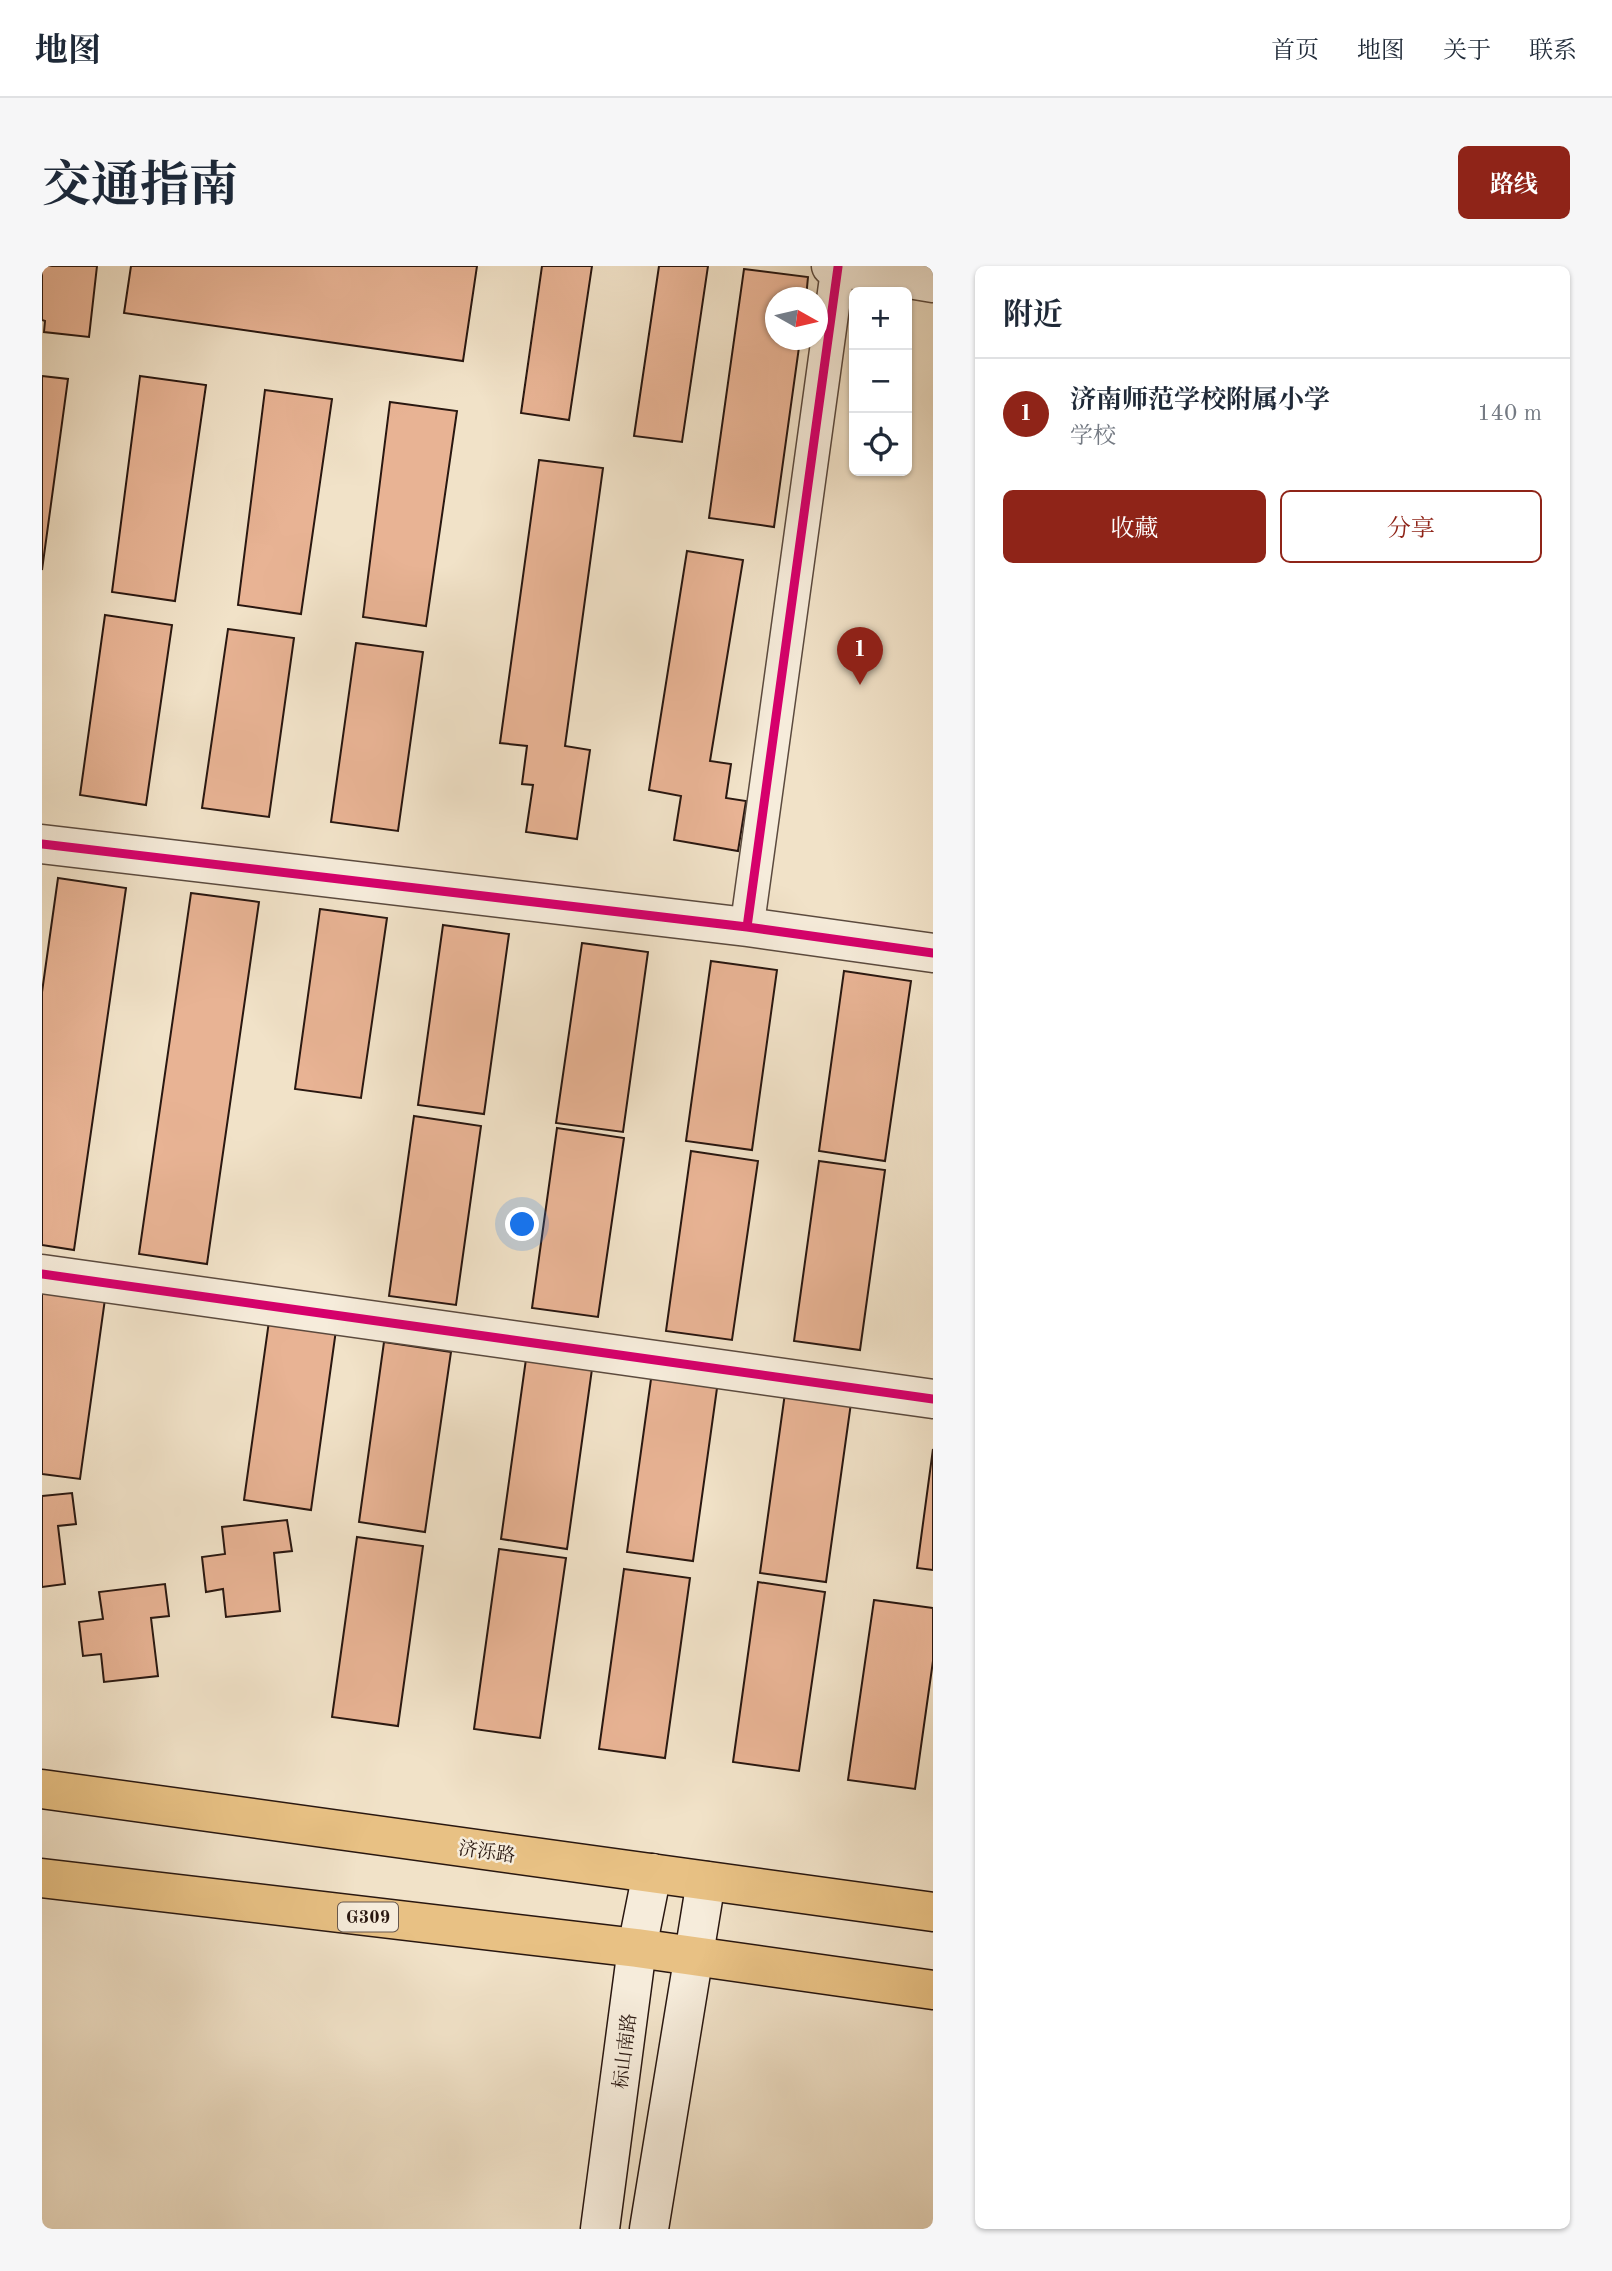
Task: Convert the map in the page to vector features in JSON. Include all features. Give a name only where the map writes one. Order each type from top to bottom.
[{"type":"highway","name":"济泺路","points":[[42,1788],[933,1912]]},
{"type":"highway","name":"G309","points":[[42,1878],[637,1948],[933,1990]]},
{"type":"street","points":[[747,927],[834,267],[933,284]]},
{"type":"street","points":[[42,844],[747,927],[933,953]]},
{"type":"street","points":[[42,1274],[933,1399]]},
{"type":"street","name":"标山南路","points":[[600,2229],[637,1948],[652,1873]]},
{"type":"street","points":[[649,2229],[706,1881]]},
{"type":"building","points":[[42,266],[97,266],[89,337],[44,332]]},
{"type":"building","points":[[131,266],[477,266],[463,361],[124,313]]},
{"type":"building","points":[[542,266],[592,266],[569,420],[521,413]]},
{"type":"building","points":[[659,266],[708,266],[682,442],[634,436]]},
{"type":"building","points":[[744,269],[808,277],[807,287],[765,287],[765,350],[799,350],[774,527],[709,518]]},
{"type":"building","points":[[42,376],[68,379],[42,570]]},
{"type":"building","points":[[140,376],[206,385],[175,601],[112,592]]},
{"type":"building","points":[[265,390],[332,399],[301,614],[238,605]]},
{"type":"building","points":[[390,402],[457,411],[426,626],[363,617]]},
{"type":"building","points":[[539,460],[603,468],[565,746],[590,750],[577,839],[526,832],[533,785],[522,784],[527,746],[500,743]]},
{"type":"building","points":[[687,551],[743,560],[710,761],[731,764],[726,798],[746,801],[738,851],[674,840],[681,796],[649,790]]},
{"type":"building","points":[[105,615],[172,625],[146,805],[80,795]]},
{"type":"building","points":[[228,629],[294,638],[269,817],[202,808]]},
{"type":"building","points":[[356,643],[423,652],[398,831],[331,822]]},
{"type":"building","points":[[58,878],[126,888],[74,1250],[42,1245],[42,992]]},
{"type":"building","points":[[191,893],[259,902],[207,1264],[139,1254]]},
{"type":"building","points":[[320,909],[387,918],[361,1098],[295,1089]]},
{"type":"building","points":[[443,925],[509,934],[484,1114],[418,1105]]},
{"type":"building","points":[[582,943],[648,952],[623,1132],[556,1123]]},
{"type":"building","points":[[711,961],[777,970],[752,1150],[686,1141]]},
{"type":"building","points":[[844,971],[911,981],[885,1161],[819,1151]]},
{"type":"building","points":[[414,1116],[481,1126],[456,1305],[389,1296]]},
{"type":"building","points":[[557,1128],[624,1138],[598,1317],[532,1308]]},
{"type":"building","points":[[691,1151],[758,1161],[732,1340],[666,1331]]},
{"type":"building","points":[[819,1161],[885,1170],[860,1350],[794,1341]]},
{"type":"building","points":[[42,1290],[105,1299],[80,1479],[42,1474]]},
{"type":"building","points":[[269,1321],[336,1330],[311,1510],[244,1500]]},
{"type":"building","points":[[384,1342],[451,1352],[425,1532],[359,1522]]},
{"type":"building","points":[[526,1359],[592,1369],[567,1549],[501,1539]]},
{"type":"building","points":[[652,1372],[718,1381],[693,1561],[627,1552]]},
{"type":"building","points":[[785,1393],[851,1403],[826,1582],[760,1573]]},
{"type":"building","points":[[933,1449],[933,1570],[917,1568]]},
{"type":"building","points":[[72,1493],[76,1524],[58,1526],[65,1584],[42,1587],[42,1496]]},
{"type":"building","points":[[287,1520],[292,1551],[274,1553],[280,1611],[226,1617],[223,1589],[206,1592],[202,1557],[225,1554],[222,1527]]},
{"type":"building","points":[[357,1537],[423,1546],[398,1726],[332,1717]]},
{"type":"building","points":[[499,1549],[566,1558],[540,1738],[474,1729]]},
{"type":"building","points":[[624,1569],[690,1578],[665,1758],[599,1749]]},
{"type":"building","points":[[758,1582],[825,1592],[799,1771],[733,1762]]},
{"type":"building","points":[[165,1584],[169,1616],[151,1618],[158,1676],[104,1682],[101,1654],[83,1656],[79,1622],[103,1619],[99,1592]]},
{"type":"building","points":[[874,1600],[933,1608],[933,1661],[915,1789],[848,1780]]},
{"type":"cycle path","points":[[747,927],[838,267]]},
{"type":"cycle path","points":[[42,844],[747,927],[933,953]]},
{"type":"cycle path","points":[[42,1274],[933,1399]]},
{"type":"place","name":"济南师范学校附属小学","points":[[860,685]]}]
